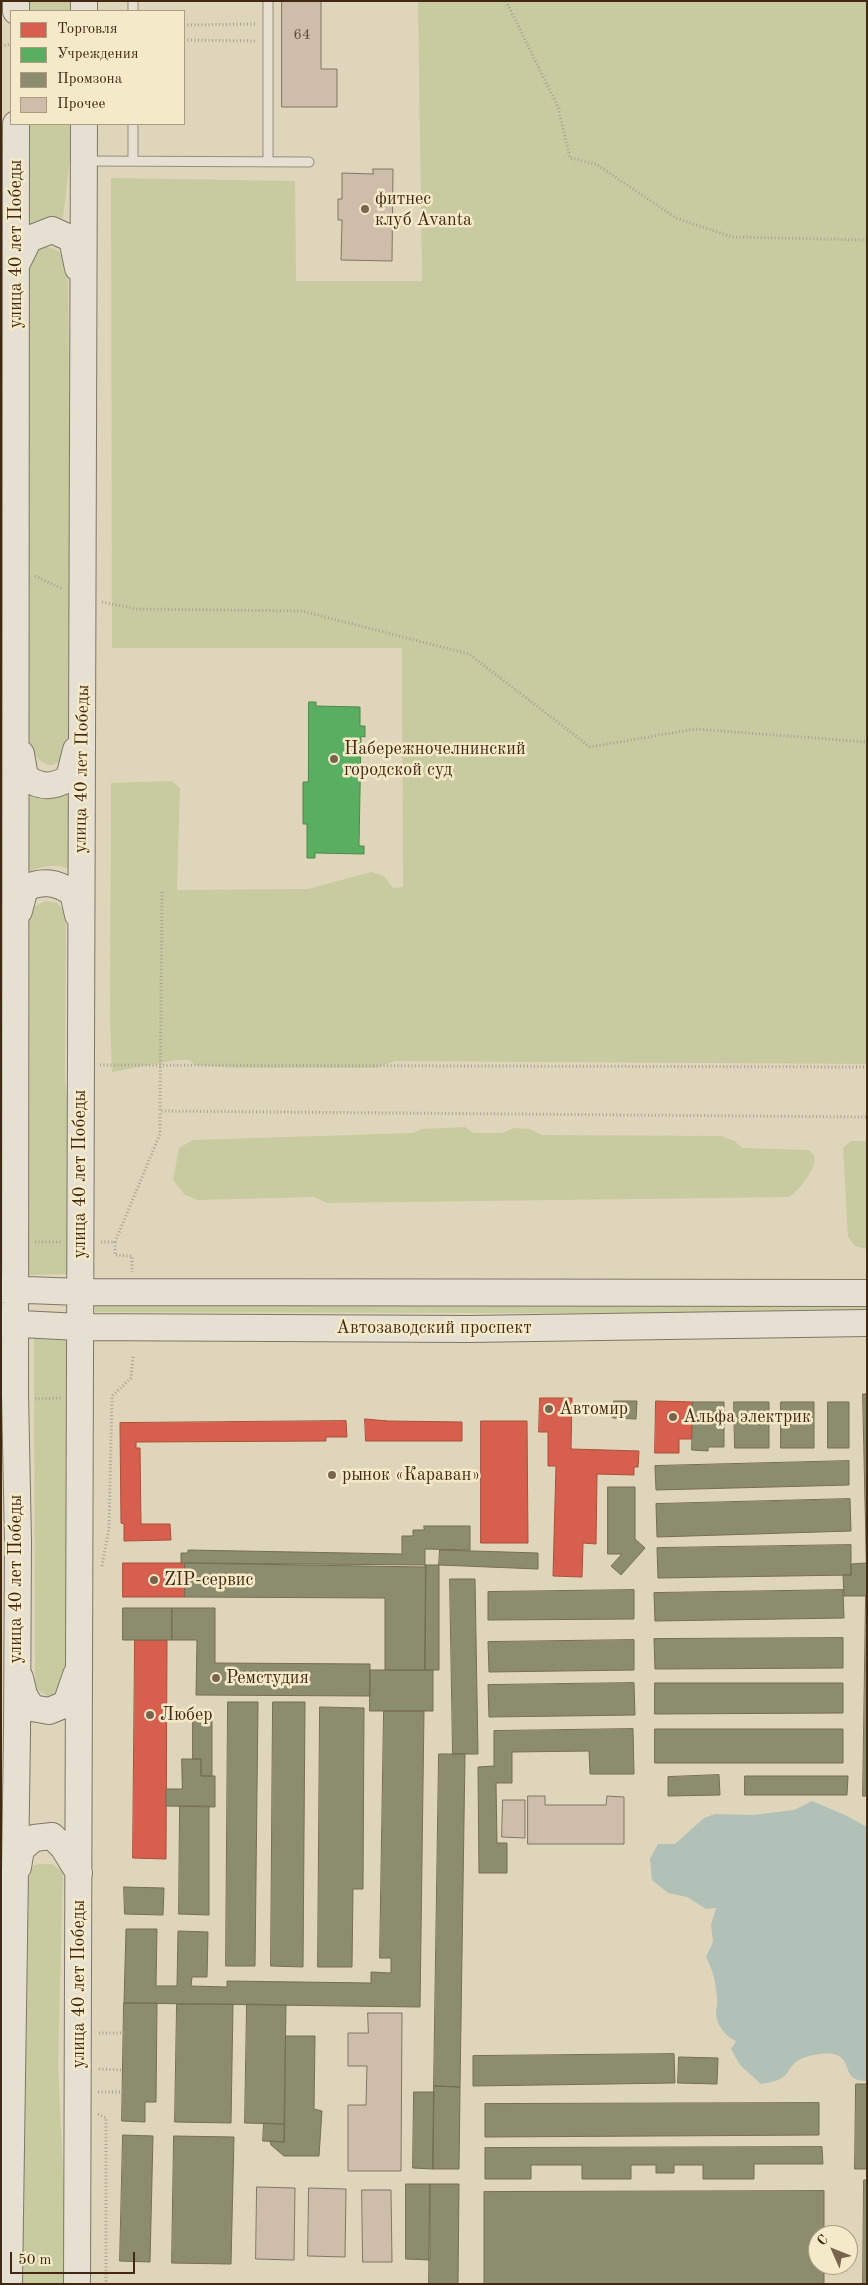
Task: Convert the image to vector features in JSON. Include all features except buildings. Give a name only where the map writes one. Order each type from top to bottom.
[{"type":"street","name":"улица 40 лет Победы","points":[[9,2284],[5,2182],[14,1889],[13,1733],[18,1542],[9,1324],[16,724],[16,266],[13,180],[16,125]]},
{"type":"street","name":"улица 40 лет Победы","points":[[78,2284],[84,125]]},
{"type":"street","points":[[16,266],[29,239],[52,230],[72,239],[83,288]]},
{"type":"street","points":[[16,724],[25,777],[34,784],[46,787],[58,784],[69,778],[82,724]]},
{"type":"street","points":[[13,911],[25,888],[36,883],[49,882],[62,885],[73,893],[81,925]]},
{"type":"street","name":"Автозаводский проспект","points":[[9,1290],[80,1292],[867,1293]]},
{"type":"street","name":"Автозаводский проспект","points":[[9,1324],[80,1327],[469,1329],[867,1324]]},
{"type":"street","points":[[16,1666],[24,1696],[32,1708],[49,1711],[66,1704],[79,1667]]},
{"type":"street","points":[[14,1889],[21,1849],[34,1838],[52,1836],[63,1846],[79,1873]]},
{"type":"lane","points":[[268,1],[268,162]]},
{"type":"lane","points":[[133,125],[133,161]]},
{"type":"lane","points":[[84,161],[310,162]]},
{"type":"path","points":[[506,1],[558,107],[570,158],[596,164],[676,218],[732,237],[867,240]]},
{"type":"path","points":[[185,25],[268,24]]},
{"type":"path","points":[[185,40],[268,41]]},
{"type":"path","points":[[16,568],[82,597],[137,609],[302,612],[469,654],[590,747],[695,729],[867,742]]},
{"type":"path","points":[[132,1272],[132,1256],[115,1255],[115,1242],[160,1134],[162,892]]},
{"type":"path","points":[[96,1065],[867,1067]]},
{"type":"path","points":[[160,1111],[867,1117]]},
{"type":"path","points":[[31,1242],[66,1242]]},
{"type":"path","points":[[99,1242],[115,1242]]},
{"type":"path","points":[[100,1573],[109,1528],[112,1396],[132,1378],[133,1356]]},
{"type":"path","points":[[34,1399],[62,1398]]},
{"type":"path","points":[[93,2033],[124,2033]]},
{"type":"path","points":[[93,2069],[123,2070]]},
{"type":"path","points":[[94,2092],[123,2092]]},
{"type":"green space","points":[[25,1],[74,1],[74,10],[26,10]]},
{"type":"green space","points":[[418,1],[867,1],[867,1064],[395,1061],[376,1068],[236,1068],[195,1065],[189,1060],[177,1060],[112,1072],[110,1018],[111,783],[172,781],[180,788],[177,890],[308,889],[371,872],[384,876],[393,888],[403,887],[402,648],[112,648],[111,178],[295,181],[296,281],[422,281]]},
{"type":"green space","points":[[26,125],[74,125],[62,227],[41,220],[32,223],[22,231]]},
{"type":"green space","points":[[47,247],[61,253],[68,266],[71,746],[60,760],[51,765],[40,761],[28,748],[24,276],[38,249]]},
{"type":"green space","points":[[24,790],[43,798],[55,798],[74,790],[73,871],[61,866],[49,866],[36,869],[25,875]]},
{"type":"green space","points":[[45,901],[57,903],[66,913],[65,1078],[72,1140],[74,1274],[26,1275],[27,914],[33,907]]},
{"type":"green space","points":[[465,1127],[473,1133],[502,1133],[514,1128],[530,1129],[542,1135],[722,1136],[734,1141],[743,1148],[809,1150],[814,1156],[814,1161],[806,1179],[789,1197],[327,1203],[314,1197],[198,1200],[185,1195],[173,1180],[179,1148],[193,1140],[413,1133],[421,1129]]},
{"type":"green space","points":[[851,1141],[867,1141],[867,1249],[855,1246],[848,1237],[843,1148]]},
{"type":"green space","points":[[95,1302],[867,1304],[867,1314],[95,1312]]},
{"type":"green space","points":[[34,1338],[73,1339],[66,1693],[52,1699],[35,1688]]},
{"type":"green space","points":[[52,1864],[63,1872],[58,2062],[68,2284],[19,2284],[28,1875],[34,1865]]},
{"type":"shaded area","points":[[812,1801],[867,1827],[867,2081],[854,2078],[850,2075],[842,2058],[828,2053],[800,2060],[794,2064],[783,2078],[761,2084],[740,2065],[731,2049],[736,2041],[729,2037],[718,2023],[716,1987],[706,1957],[713,1942],[711,1925],[716,1908],[706,1909],[687,1897],[668,1893],[652,1880],[650,1859],[658,1844],[675,1844],[704,1818],[715,1814],[753,1815],[794,1810]]},
{"type":"place","name":"фитнес клуб Avanta","points":[[365,209]]},
{"type":"place","name":"Набережночелнинский городской суд","points":[[334,759]]},
{"type":"place","name":"Автомир","points":[[549,1409]]},
{"type":"place","name":"Альфа электрик","points":[[673,1417]]},
{"type":"place","name":"рынок «Караван»","points":[[332,1475]]},
{"type":"place","name":"ZIP-сервис","points":[[154,1580]]},
{"type":"place","name":"Ремстудия","points":[[216,1678]]},
{"type":"place","name":"Любер","points":[[150,1715]]}]
